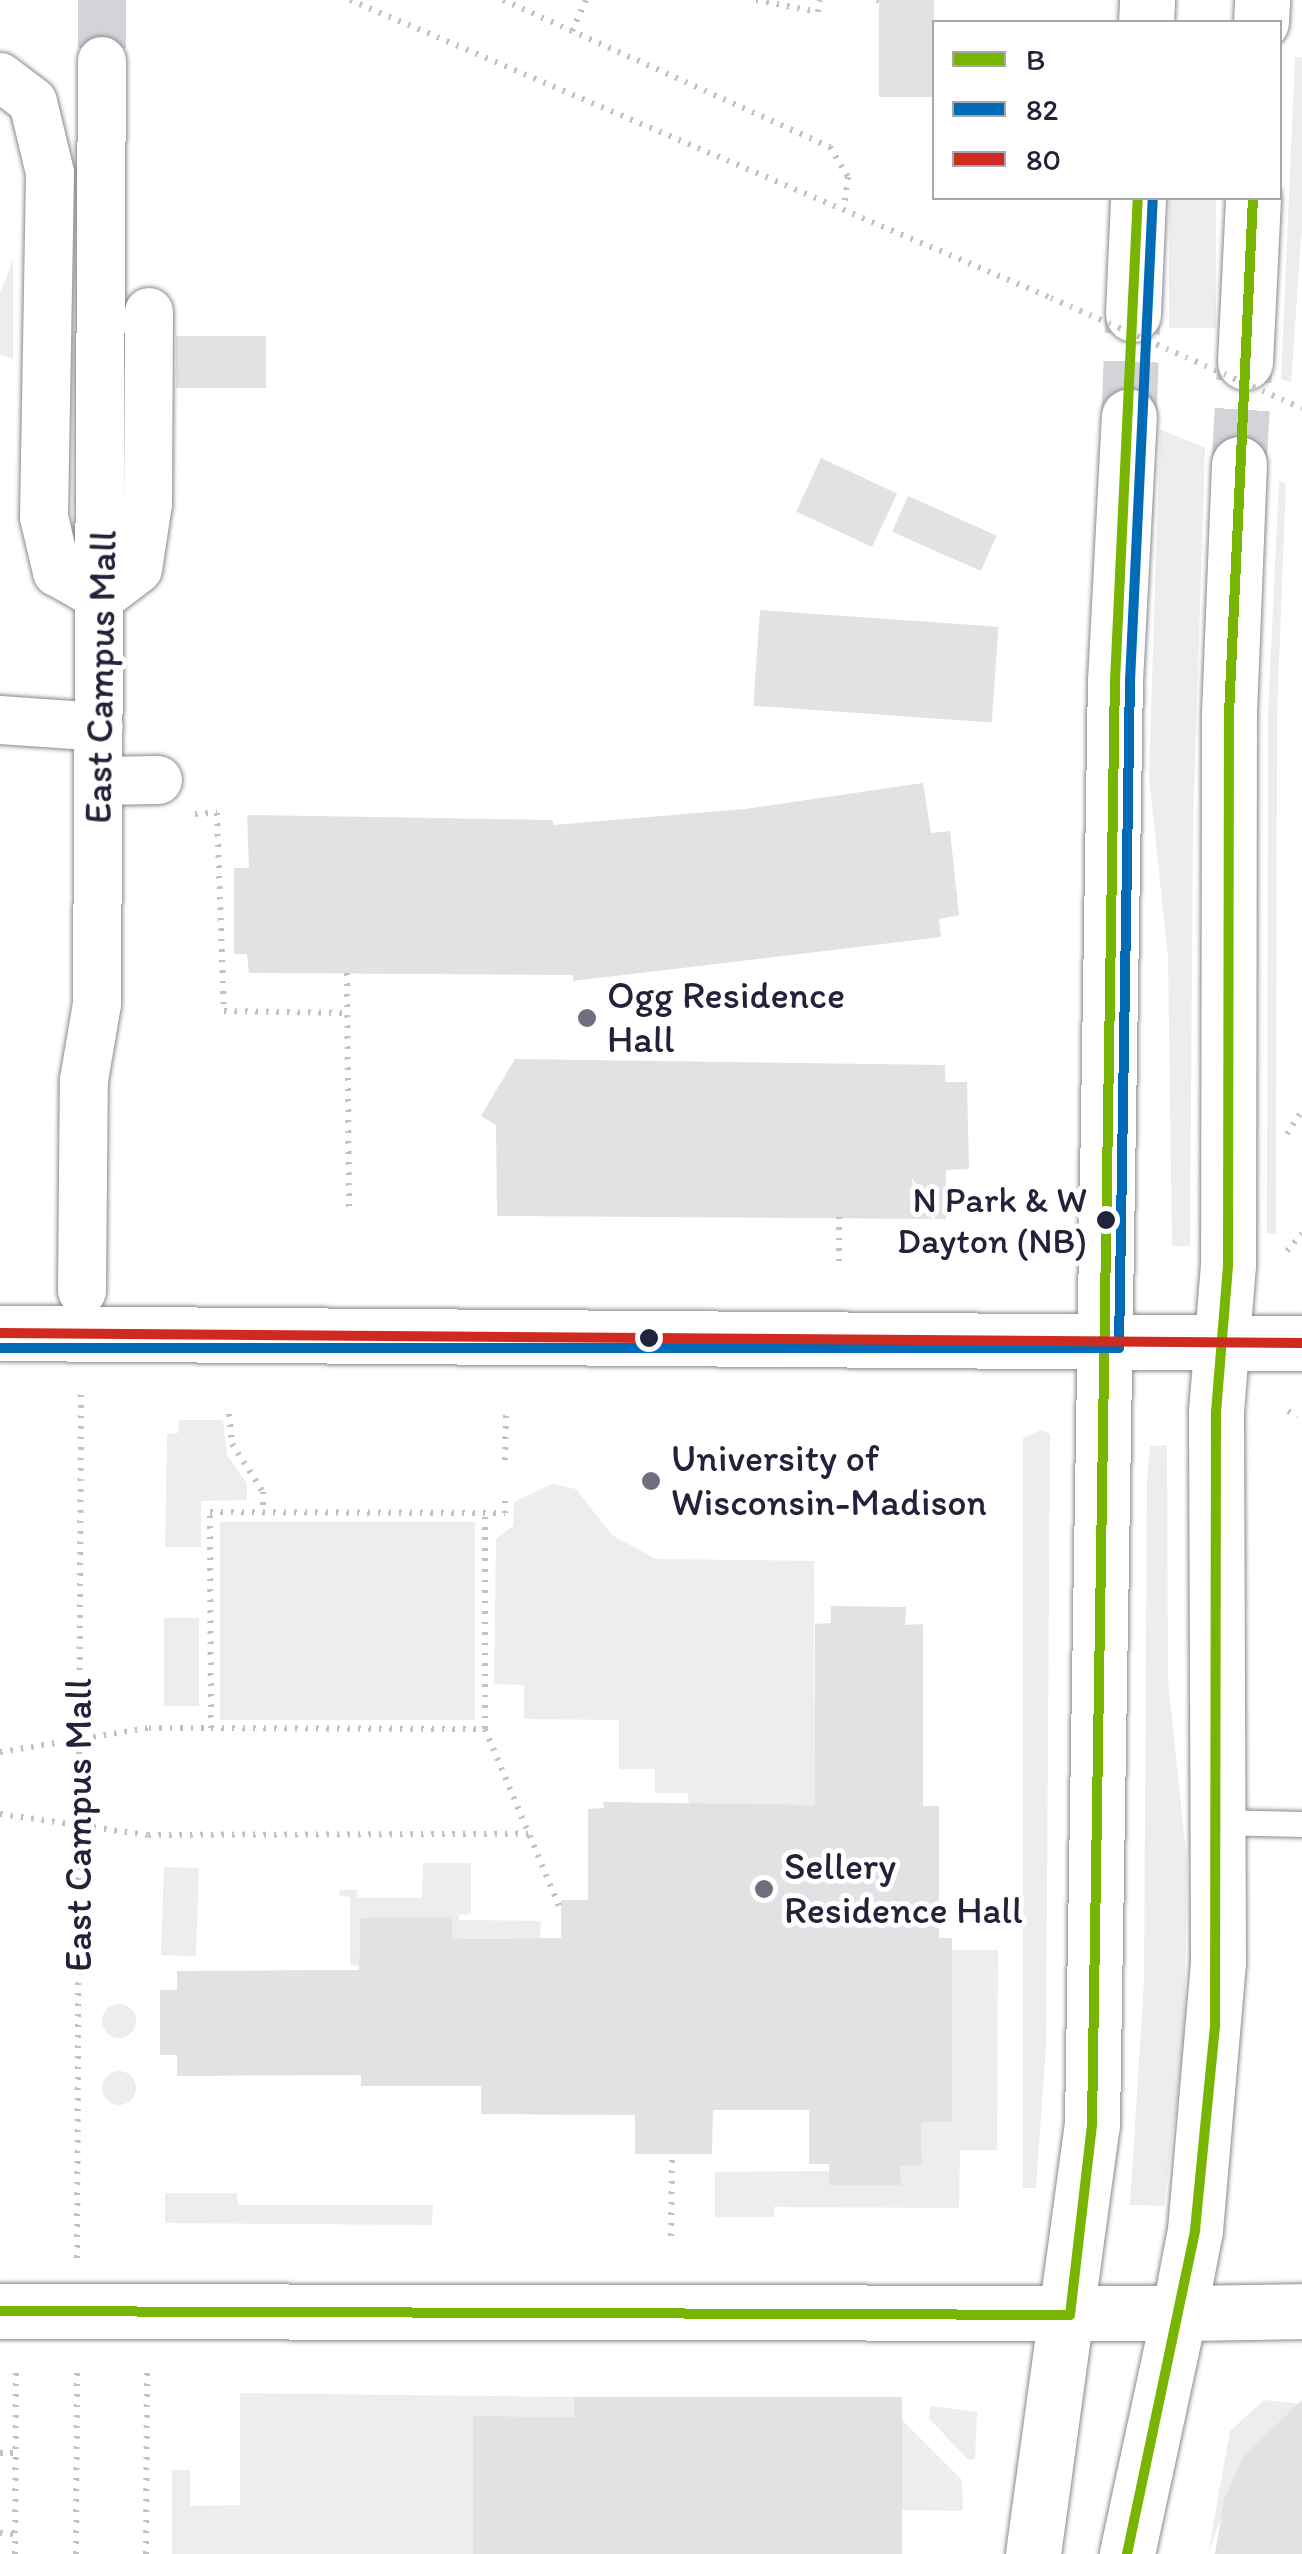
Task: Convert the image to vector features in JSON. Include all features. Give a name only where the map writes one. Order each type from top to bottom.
[{"type":"main road","points":[[1133,314],[1138,200]]},
{"type":"main road","points":[[1245,362],[1253,200]]},
{"type":"main road","points":[[1033,2554],[1070,2314],[1092,2124],[1108,1338],[1115,682],[1129,416]]},
{"type":"main road","points":[[1127,2554],[1179,2313],[1213,2056],[1219,1343],[1228,1265],[1229,714],[1240,464]]},
{"type":"main road","points":[[0,1333],[1108,1338],[1302,1343]]},
{"type":"main road","points":[[0,2312],[1302,2311]]},
{"type":"street","name":"East Campus Mall","points":[[82,1291],[84,1080],[98,1004],[102,61]]},
{"type":"street","points":[[0,77],[32,102],[50,173],[44,516],[56,572],[101,597],[138,569],[148,504],[150,312]]},
{"type":"street","points":[[0,720],[99,726]]},
{"type":"street","points":[[98,782],[168,797]]},
{"type":"lane","points":[[1217,1822],[1302,1824]]},
{"type":"path","points":[[350,0],[844,206],[1302,408]]},
{"type":"path","points":[[503,0],[830,147],[848,177],[844,206]]},
{"type":"path","points":[[572,31],[586,0]]},
{"type":"path","points":[[756,0],[818,12],[820,0]]},
{"type":"path","points":[[168,797],[217,813],[224,1011],[348,1013]]},
{"type":"path","points":[[347,974],[349,1208]]},
{"type":"path","points":[[1287,1134],[1302,1110]]},
{"type":"path","points":[[838,1262],[839,1214]]},
{"type":"path","points":[[1286,1251],[1302,1234]]},
{"type":"path","name":"East Campus Mall","points":[[77,2258],[81,1392]]},
{"type":"path","points":[[1288,1412],[1297,1417]]},
{"type":"path","points":[[505,1460],[506,1413]]},
{"type":"path","points":[[229,1414],[232,1444],[263,1492],[264,1512]]},
{"type":"path","points":[[211,1728],[210,1512],[485,1513],[505,1512],[505,1501]]},
{"type":"path","points":[[485,1513],[485,1729],[561,1911]]},
{"type":"path","points":[[0,1752],[149,1728],[485,1729]]},
{"type":"path","points":[[0,1814],[148,1835],[529,1834]]},
{"type":"path","points":[[671,2236],[672,2154]]},
{"type":"path","points":[[15,2554],[16,2368]]},
{"type":"path","points":[[76,2368],[76,2554]]},
{"type":"path","points":[[146,2554],[147,2370]]},
{"type":"path","points":[[0,2453],[15,2453]]},
{"type":"path","points":[[0,2533],[15,2534]]},
{"type":"shaded area","points":[[1295,57],[1302,57],[1302,227],[1291,383],[1281,379]]},
{"type":"shaded area","points":[[1169,200],[1216,200],[1216,328],[1169,328]]},
{"type":"shaded area","points":[[13,260],[13,359],[0,354],[0,293]]},
{"type":"shaded area","points":[[1160,429],[1205,448],[1193,824],[1190,1246],[1172,1246],[1168,958],[1149,777]]},
{"type":"shaded area","points":[[1279,481],[1286,483],[1277,714],[1276,1234],[1267,1234],[1268,714]]},
{"type":"shaded area","points":[[179,1420],[223,1420],[227,1455],[247,1484],[247,1500],[201,1501],[201,1547],[165,1547],[167,1434],[178,1433]]},
{"type":"shaded area","points":[[1041,1430],[1050,1434],[1046,2044],[1036,2188],[1023,2188],[1023,1438]]},
{"type":"shaded area","points":[[1167,1445],[1168,1680],[1187,1862],[1184,2045],[1164,2206],[1130,2205],[1144,1981],[1147,1478],[1150,1446]]},
{"type":"shaded area","points":[[552,1484],[576,1489],[612,1535],[656,1559],[814,1561],[815,1805],[689,1805],[688,1793],[655,1793],[655,1769],[619,1769],[619,1720],[524,1719],[524,1685],[494,1684],[496,1539],[513,1526],[514,1502]]},
{"type":"shaded area","points":[[220,1522],[475,1522],[475,1720],[220,1720]]},
{"type":"shaded area","points":[[164,1618],[199,1618],[199,1706],[164,1706]]},
{"type":"shaded area","points":[[423,1863],[471,1863],[471,1914],[459,1915],[459,1920],[541,1921],[540,1938],[452,1939],[360,1918],[359,1966],[350,1965],[350,1897],[339,1896],[340,1890],[357,1890],[357,1898],[422,1898]]},
{"type":"shaded area","points":[[164,1867],[199,1868],[196,1956],[161,1955]]},
{"type":"shaded area","points":[[952,1950],[998,1950],[997,2150],[960,2150],[959,2208],[774,2207],[774,2217],[715,2217],[715,2172],[829,2171],[830,2185],[900,2185],[900,2166],[922,2165],[921,2122],[952,2121]]},
{"type":"shaded area","points":[[119,2004],[131,2009],[136,2021],[131,2033],[119,2038],[107,2033],[102,2021],[107,2009]]},
{"type":"shaded area","points":[[119,2071],[131,2076],[136,2088],[131,2100],[119,2105],[107,2100],[102,2088],[107,2076]]},
{"type":"shaded area","points":[[165,2193],[237,2193],[238,2205],[433,2205],[432,2225],[165,2223]]},
{"type":"shaded area","points":[[240,2393],[574,2397],[574,2417],[474,2416],[473,2554],[172,2554],[172,2470],[190,2470],[190,2506],[240,2505]]},
{"type":"shaded area","points":[[1264,2400],[1302,2404],[1243,2457],[1208,2554],[1230,2431]]},
{"type":"shaded area","points":[[931,2406],[977,2412],[975,2459],[968,2460],[929,2418]]},
{"type":"shaded area","points":[[902,2420],[962,2480],[963,2511],[902,2510]]},
{"type":"building","points":[[879,0],[934,0],[932,97],[879,97]]},
{"type":"building","points":[[176,336],[266,336],[266,388],[176,388]]},
{"type":"building","points":[[821,458],[897,493],[872,547],[796,511]]},
{"type":"building","points":[[908,496],[997,535],[981,571],[892,532]]},
{"type":"building","points":[[760,610],[998,627],[992,722],[753,706]]},
{"type":"building","points":[[923,783],[931,833],[950,831],[959,915],[939,919],[941,937],[573,981],[573,975],[249,973],[247,954],[234,954],[234,868],[249,868],[247,815],[552,820],[554,825],[745,809]]},
{"type":"building","points":[[515,1059],[945,1065],[945,1082],[967,1082],[969,1169],[946,1170],[946,1219],[497,1216],[496,1125],[481,1116]]},
{"type":"building","name":"Sellery Residence Hall","points":[[831,1606],[906,1607],[905,1625],[923,1624],[923,1806],[939,1806],[939,1938],[952,1938],[952,2122],[921,2122],[922,2165],[900,2166],[901,2185],[829,2185],[829,2164],[809,2164],[809,2110],[713,2110],[712,2154],[635,2154],[635,2115],[481,2114],[481,2086],[361,2086],[361,2075],[177,2076],[177,2055],[160,2055],[160,1990],[177,1990],[177,1971],[359,1970],[360,1918],[452,1917],[452,1939],[561,1938],[561,1900],[588,1900],[588,1809],[604,1808],[603,1802],[815,1805],[815,1624],[831,1623]]},
{"type":"building","points":[[574,2397],[902,2397],[902,2554],[473,2554],[473,2416],[574,2417]]},
{"type":"building","points":[[1302,2400],[1302,2554],[1215,2554],[1224,2500],[1243,2457]]},
{"type":"tunnel","points":[[102,0],[102,61]]},
{"type":"tunnel","points":[[1129,416],[1133,314]]},
{"type":"tunnel","points":[[1239,464],[1245,362]]},
{"type":"transit line","name":"B","points":[[0,2311],[1070,2315],[1092,2124],[1115,681],[1138,200]]},
{"type":"transit line","name":"82","points":[[0,1348],[1119,1348],[1130,681],[1153,200]]},
{"type":"transit line","name":"B","points":[[1127,2554],[1195,2230],[1215,2025],[1216,1412],[1228,1265],[1229,714],[1253,200]]},
{"type":"transit line","name":"80","points":[[0,1333],[1302,1343]]},
{"type":"place","name":"Ogg Residence Hall","points":[[587,1018]]},
{"type":"place","name":"N Park & W Dayton (NB)","points":[[1106,1220]]},
{"type":"place","name":"University of Wisconsin-Madison","points":[[651,1481]]},
{"type":"place","name":"Sellery Residence Hall","points":[[764,1889]]}]
